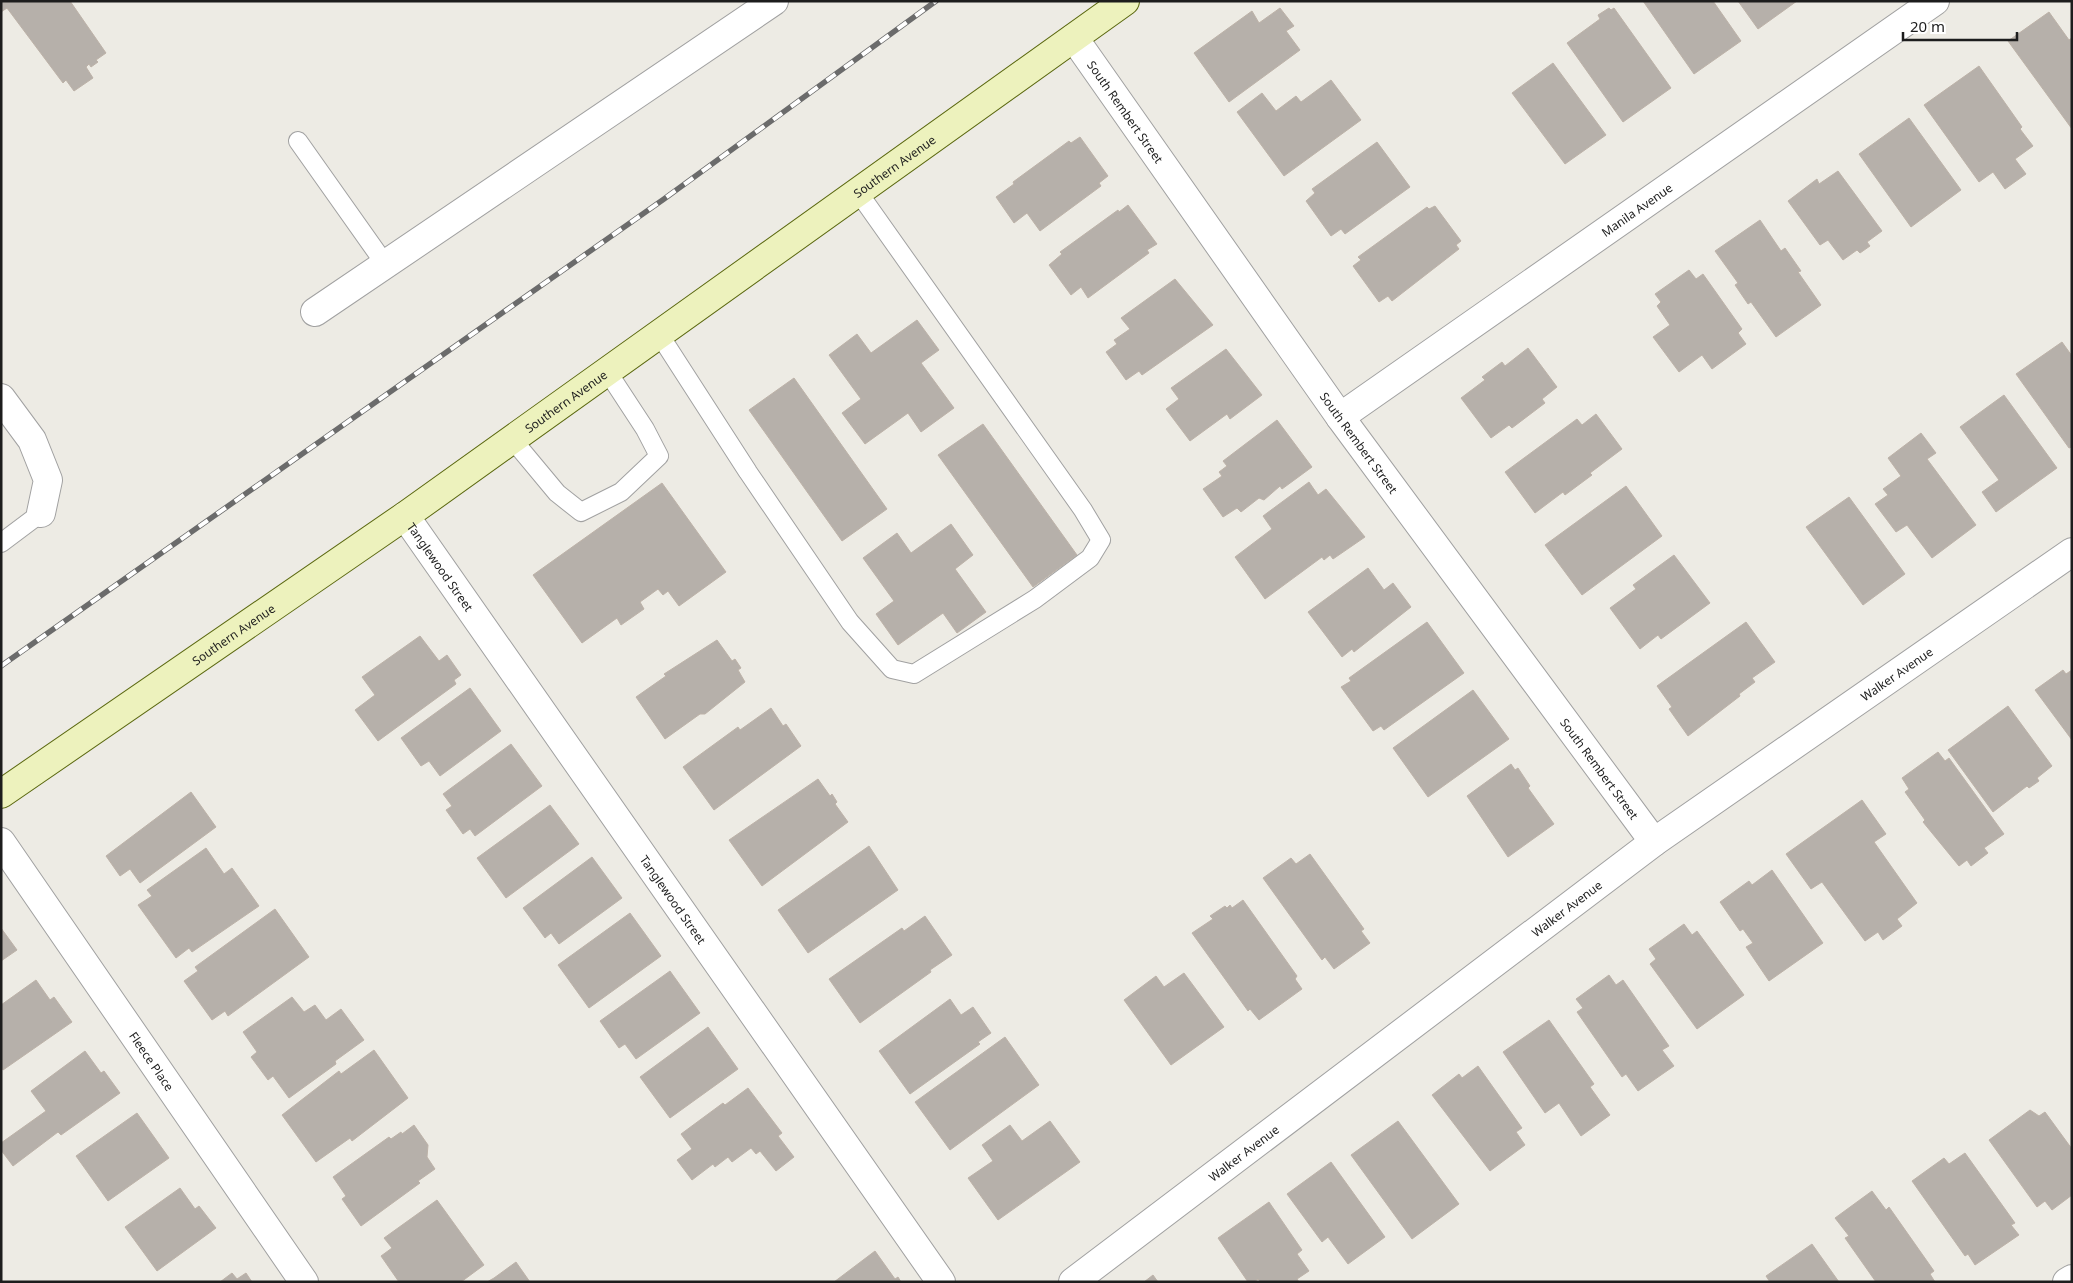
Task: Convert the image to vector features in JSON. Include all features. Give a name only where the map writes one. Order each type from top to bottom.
[{"type":"main road","name":"Southern Avenue","points":[[1,794],[405,516],[1125,1]]},
{"type":"street","points":[[315,312],[774,1]]},
{"type":"street","name":"Manila Avenue","points":[[1340,417],[1935,1]]},
{"type":"street","name":"South Rembert Street","points":[[1074,38],[1340,417],[1654,842]]},
{"type":"street","points":[[1,398],[32,440],[48,480],[41,513]]},
{"type":"street","name":"Tanglewood Street","points":[[405,516],[941,1282]]},
{"type":"street","name":"Walker Avenue","points":[[1073,1282],[1654,842],[2072,552]]},
{"type":"street","name":"Fleece Place","points":[[1,842],[304,1282]]},
{"type":"street","points":[[2067,1282],[2072,1279]]},
{"type":"lane","points":[[298,141],[385,264]]},
{"type":"lane","points":[[659,334],[748,472],[850,622],[892,668],[914,674],[1034,599],[1090,558],[1101,540],[1083,510],[858,192]]},
{"type":"lane","points":[[512,439],[557,493],[581,512],[621,492],[659,456],[645,429],[607,371]]},
{"type":"lane","points":[[1,543],[41,513]]},
{"type":"building","points":[[1,1],[70,1],[106,53],[96,60],[98,62],[91,67],[89,64],[86,67],[93,78],[74,91],[66,80],[63,83],[7,8],[1,12]]},
{"type":"building","points":[[1643,1],[1713,1],[1741,41],[1694,74]]},
{"type":"building","points":[[1738,1],[1797,1],[1758,29]]},
{"type":"building","points":[[1280,8],[1294,26],[1286,31],[1300,50],[1229,102],[1194,53],[1252,11],[1259,23]]},
{"type":"building","points":[[1609,8],[1611,10],[1614,8],[1671,88],[1623,122],[1567,43],[1600,19],[1598,15]]},
{"type":"building","points":[[2049,12],[2069,40],[2072,38],[2072,129],[2008,41]]},
{"type":"building","points":[[1553,63],[1606,135],[1565,164],[1512,93]]},
{"type":"building","points":[[1979,66],[2022,127],[2020,129],[2033,146],[2015,159],[2026,174],[2005,189],[1993,172],[1979,182],[1924,105]]},
{"type":"building","points":[[1331,80],[1361,120],[1284,176],[1237,112],[1262,93],[1276,111],[1296,96],[1301,102]]},
{"type":"building","points":[[1909,118],[1961,190],[1911,227],[1859,154]]},
{"type":"building","points":[[1080,137],[1108,176],[1099,183],[1101,186],[1040,231],[1027,213],[1014,223],[996,197],[1014,184],[1013,182],[1069,141],[1071,143]]},
{"type":"building","points":[[1377,142],[1410,187],[1345,234],[1341,229],[1331,236],[1306,201],[1315,193],[1312,189]]},
{"type":"building","points":[[1838,171],[1882,231],[1867,242],[1870,246],[1860,253],[1857,250],[1843,260],[1828,240],[1820,245],[1788,201],[1817,179],[1819,184]]},
{"type":"building","points":[[1128,205],[1157,244],[1147,250],[1149,253],[1088,298],[1081,287],[1071,295],[1049,265],[1062,254],[1060,252],[1118,210],[1119,212]]},
{"type":"building","points":[[1435,206],[1461,241],[1456,245],[1459,249],[1392,301],[1388,296],[1379,302],[1353,266],[1361,260],[1358,257],[1427,207],[1429,209]]},
{"type":"building","points":[[1760,220],[1781,251],[1785,248],[1801,271],[1798,272],[1821,305],[1776,337],[1751,302],[1748,304],[1735,285],[1738,283],[1715,251]]},
{"type":"building","points":[[1689,270],[1696,279],[1703,274],[1742,329],[1738,333],[1746,344],[1712,369],[1702,355],[1679,372],[1653,337],[1670,325],[1657,306],[1661,302],[1655,294]]},
{"type":"building","points":[[1175,279],[1213,325],[1142,375],[1139,371],[1126,380],[1106,352],[1117,344],[1114,340],[1130,329],[1121,318]]},
{"type":"building","points":[[917,320],[939,350],[921,363],[954,408],[921,432],[908,413],[865,444],[842,413],[861,399],[829,355],[857,334],[871,353]]},
{"type":"building","points":[[2062,342],[2072,356],[2072,447],[2069,448],[2016,374]]},
{"type":"building","points":[[1528,348],[1557,387],[1542,399],[1545,403],[1512,428],[1509,425],[1491,438],[1461,398],[1485,380],[1482,377],[1502,362],[1505,366]]},
{"type":"building","points":[[1226,349],[1262,395],[1230,419],[1227,414],[1190,441],[1166,409],[1179,399],[1171,388]]},
{"type":"building","points":[[794,378],[887,509],[842,541],[749,410]]},
{"type":"building","points":[[2004,395],[2057,468],[1996,512],[1982,492],[1999,480],[1960,427]]},
{"type":"building","points":[[1596,414],[1622,449],[1565,495],[1563,492],[1535,513],[1505,472],[1577,419],[1582,425]]},
{"type":"building","points":[[1277,420],[1312,467],[1282,489],[1280,486],[1264,500],[1259,498],[1241,512],[1237,508],[1223,517],[1203,489],[1222,476],[1219,472],[1227,466],[1223,461]]},
{"type":"building","points":[[983,424],[1077,555],[1033,587],[938,455]]},
{"type":"building","points":[[1921,433],[1936,453],[1927,459],[1976,525],[1932,558],[1907,525],[1896,532],[1875,504],[1888,495],[1883,489],[1901,476],[1888,458]]},
{"type":"building","points":[[1309,482],[1318,495],[1326,489],[1365,537],[1333,559],[1330,555],[1324,560],[1322,557],[1265,599],[1235,557],[1272,529],[1263,516]]},
{"type":"building","points":[[662,483],[726,572],[679,606],[668,591],[663,595],[658,589],[640,602],[644,609],[621,625],[617,618],[582,643],[533,575]]},
{"type":"building","points":[[1626,486],[1662,536],[1582,595],[1545,545]]},
{"type":"building","points":[[1849,497],[1905,574],[1863,605],[1806,527]]},
{"type":"building","points":[[951,524],[973,555],[955,569],[986,612],[957,633],[943,613],[898,645],[876,614],[894,601],[863,558],[897,533],[911,553]]},
{"type":"building","points":[[1674,555],[1710,603],[1661,639],[1658,635],[1640,649],[1610,608],[1636,589],[1633,585]]},
{"type":"building","points":[[1368,568],[1384,590],[1393,583],[1411,607],[1354,652],[1352,649],[1342,657],[1308,612]]},
{"type":"building","points":[[1427,622],[1464,673],[1384,730],[1381,726],[1373,731],[1341,687],[1351,681],[1349,678]]},
{"type":"building","points":[[1746,622],[1775,662],[1752,678],[1755,682],[1739,694],[1740,696],[1688,736],[1669,709],[1672,707],[1657,686]]},
{"type":"building","points":[[420,636],[439,661],[447,655],[461,675],[454,680],[456,684],[378,741],[355,710],[375,695],[362,677]]},
{"type":"building","points":[[717,640],[732,661],[735,659],[741,668],[738,670],[745,682],[705,714],[700,714],[665,739],[636,697],[666,676],[664,674]]},
{"type":"building","points":[[2063,670],[2066,674],[2072,670],[2072,740],[2035,690]]},
{"type":"building","points":[[470,688],[501,731],[440,776],[429,761],[421,766],[401,738]]},
{"type":"building","points":[[1473,690],[1509,739],[1428,797],[1393,748]]},
{"type":"building","points":[[2008,706],[2052,766],[2037,778],[2039,781],[2029,788],[2027,786],[1993,812],[1948,750]]},
{"type":"building","points":[[771,708],[783,726],[786,724],[801,746],[714,810],[683,767],[738,727],[740,730]]},
{"type":"building","points":[[511,744],[542,786],[475,836],[470,829],[463,834],[446,810],[452,806],[443,794]]},
{"type":"building","points":[[1938,752],[1945,761],[1949,758],[2004,834],[1984,848],[1988,853],[1971,866],[1967,860],[1959,866],[1923,822],[1925,820],[1905,792],[1909,789],[1902,778]]},
{"type":"building","points":[[1511,764],[1515,770],[1518,768],[1530,786],[1528,788],[1554,824],[1508,857],[1467,796]]},
{"type":"building","points":[[818,779],[830,796],[832,794],[837,802],[835,804],[848,822],[762,886],[729,840]]},
{"type":"building","points":[[191,792],[216,827],[140,883],[130,869],[120,876],[106,856]]},
{"type":"building","points":[[1862,800],[1886,834],[1874,842],[1917,903],[1897,919],[1902,926],[1883,940],[1878,932],[1865,941],[1822,882],[1811,889],[1786,854]]},
{"type":"building","points":[[550,805],[579,844],[506,898],[477,858]]},
{"type":"building","points":[[869,846],[898,890],[808,953],[778,910]]},
{"type":"building","points":[[206,848],[224,874],[232,868],[259,906],[192,952],[189,948],[176,958],[138,905],[152,896],[147,890]]},
{"type":"building","points":[[1310,854],[1364,929],[1361,931],[1370,943],[1334,969],[1325,957],[1322,960],[1263,878],[1291,858],[1296,864]]},
{"type":"building","points":[[592,857],[622,898],[559,944],[551,933],[545,938],[523,908]]},
{"type":"building","points":[[1772,870],[1823,943],[1769,981],[1746,947],[1753,943],[1743,929],[1740,931],[1720,902],[1749,881],[1752,885]]},
{"type":"building","points":[[1243,900],[1297,976],[1295,979],[1302,989],[1259,1020],[1250,1009],[1248,1011],[1192,933],[1213,919],[1210,916],[1225,906],[1227,908],[1230,905],[1232,908]]},
{"type":"building","points":[[275,909],[309,957],[228,1016],[225,1011],[212,1020],[184,981],[198,971],[195,967]]},
{"type":"building","points":[[630,913],[661,956],[589,1008],[558,965]]},
{"type":"building","points":[[925,916],[952,955],[860,1023],[829,979],[902,928],[904,931]]},
{"type":"building","points":[[1684,924],[1692,935],[1697,931],[1744,995],[1697,1029],[1650,964],[1656,959],[1649,949]]},
{"type":"building","points":[[1,928],[17,950],[1,961]]},
{"type":"building","points":[[670,971],[700,1013],[636,1059],[625,1044],[619,1048],[600,1021]]},
{"type":"building","points":[[1184,973],[1224,1027],[1171,1065],[1124,1000],[1156,976],[1164,987]]},
{"type":"building","points":[[1609,975],[1616,985],[1623,980],[1669,1046],[1662,1050],[1674,1066],[1638,1091],[1626,1074],[1622,1077],[1577,1012],[1583,1008],[1576,999]]},
{"type":"building","points":[[36,980],[50,1000],[54,997],[72,1022],[3,1070],[1,1067],[1,1005]]},
{"type":"building","points":[[292,997],[304,1012],[315,1005],[326,1020],[341,1009],[364,1040],[335,1061],[336,1064],[289,1098],[273,1076],[268,1080],[251,1057],[257,1052],[243,1032]]},
{"type":"building","points":[[950,999],[961,1015],[973,1007],[991,1033],[978,1042],[980,1044],[910,1094],[879,1051]]},
{"type":"building","points":[[1549,1020],[1594,1084],[1590,1087],[1610,1115],[1581,1136],[1559,1103],[1545,1113],[1503,1052]]},
{"type":"building","points":[[708,1027],[738,1069],[670,1118],[640,1077]]},
{"type":"building","points":[[1005,1037],[1039,1085],[950,1150],[915,1102]]},
{"type":"building","points":[[374,1050],[408,1098],[352,1141],[350,1138],[316,1162],[282,1115],[339,1071],[341,1074]]},
{"type":"building","points":[[85,1051],[101,1073],[104,1071],[120,1093],[61,1135],[58,1132],[13,1166],[1,1150],[1,1143],[46,1111],[31,1091]]},
{"type":"building","points":[[1478,1066],[1522,1128],[1516,1132],[1525,1145],[1490,1171],[1432,1095],[1459,1074],[1462,1078]]},
{"type":"building","points":[[748,1088],[782,1133],[778,1136],[794,1157],[776,1171],[760,1151],[756,1154],[751,1148],[732,1162],[728,1157],[715,1167],[713,1164],[692,1180],[677,1160],[692,1149],[681,1134],[723,1103],[725,1105]]},
{"type":"building","points":[[2030,1110],[2039,1116],[2045,1112],[2072,1149],[2072,1195],[2052,1210],[2045,1201],[2037,1207],[1989,1140]]},
{"type":"building","points":[[137,1113],[169,1158],[108,1201],[76,1156]]},
{"type":"building","points":[[1050,1121],[1080,1162],[998,1220],[968,1178],[993,1161],[982,1145],[1010,1125],[1022,1141]]},
{"type":"building","points":[[1398,1121],[1459,1204],[1412,1239],[1351,1155]]},
{"type":"building","points":[[414,1125],[428,1145],[427,1157],[435,1169],[418,1181],[420,1183],[361,1226],[342,1199],[346,1196],[333,1177],[389,1137],[391,1139],[401,1132],[402,1134]]},
{"type":"building","points":[[1965,1153],[2015,1223],[2011,1225],[2019,1235],[1975,1265],[1968,1254],[1965,1256],[1912,1181],[1944,1158],[1949,1164]]},
{"type":"building","points":[[1331,1162],[1385,1237],[1348,1264],[1328,1237],[1322,1242],[1287,1194]]},
{"type":"building","points":[[180,1188],[195,1209],[199,1206],[216,1228],[157,1271],[125,1227]]},
{"type":"building","points":[[1872,1191],[1886,1210],[1889,1207],[1934,1271],[1930,1274],[1935,1282],[1876,1282],[1845,1238],[1849,1236],[1835,1218]]},
{"type":"building","points":[[437,1200],[484,1265],[461,1282],[399,1282],[381,1256],[392,1248],[384,1238]]},
{"type":"building","points":[[1269,1202],[1302,1250],[1297,1254],[1309,1271],[1297,1279],[1299,1282],[1261,1282],[1258,1279],[1254,1282],[1248,1282],[1218,1238]]},
{"type":"building","points":[[1812,1244],[1839,1282],[1770,1282],[1766,1276]]},
{"type":"building","points":[[875,1251],[895,1279],[898,1277],[901,1282],[834,1282]]},
{"type":"building","points":[[516,1262],[530,1282],[487,1282],[494,1278]]},
{"type":"building","points":[[232,1273],[237,1279],[246,1273],[252,1282],[220,1282]]},
{"type":"building","points":[[1153,1275],[1158,1282],[1144,1282]]},
{"type":"railway","points":[[1,666],[664,199],[936,1]]}]
